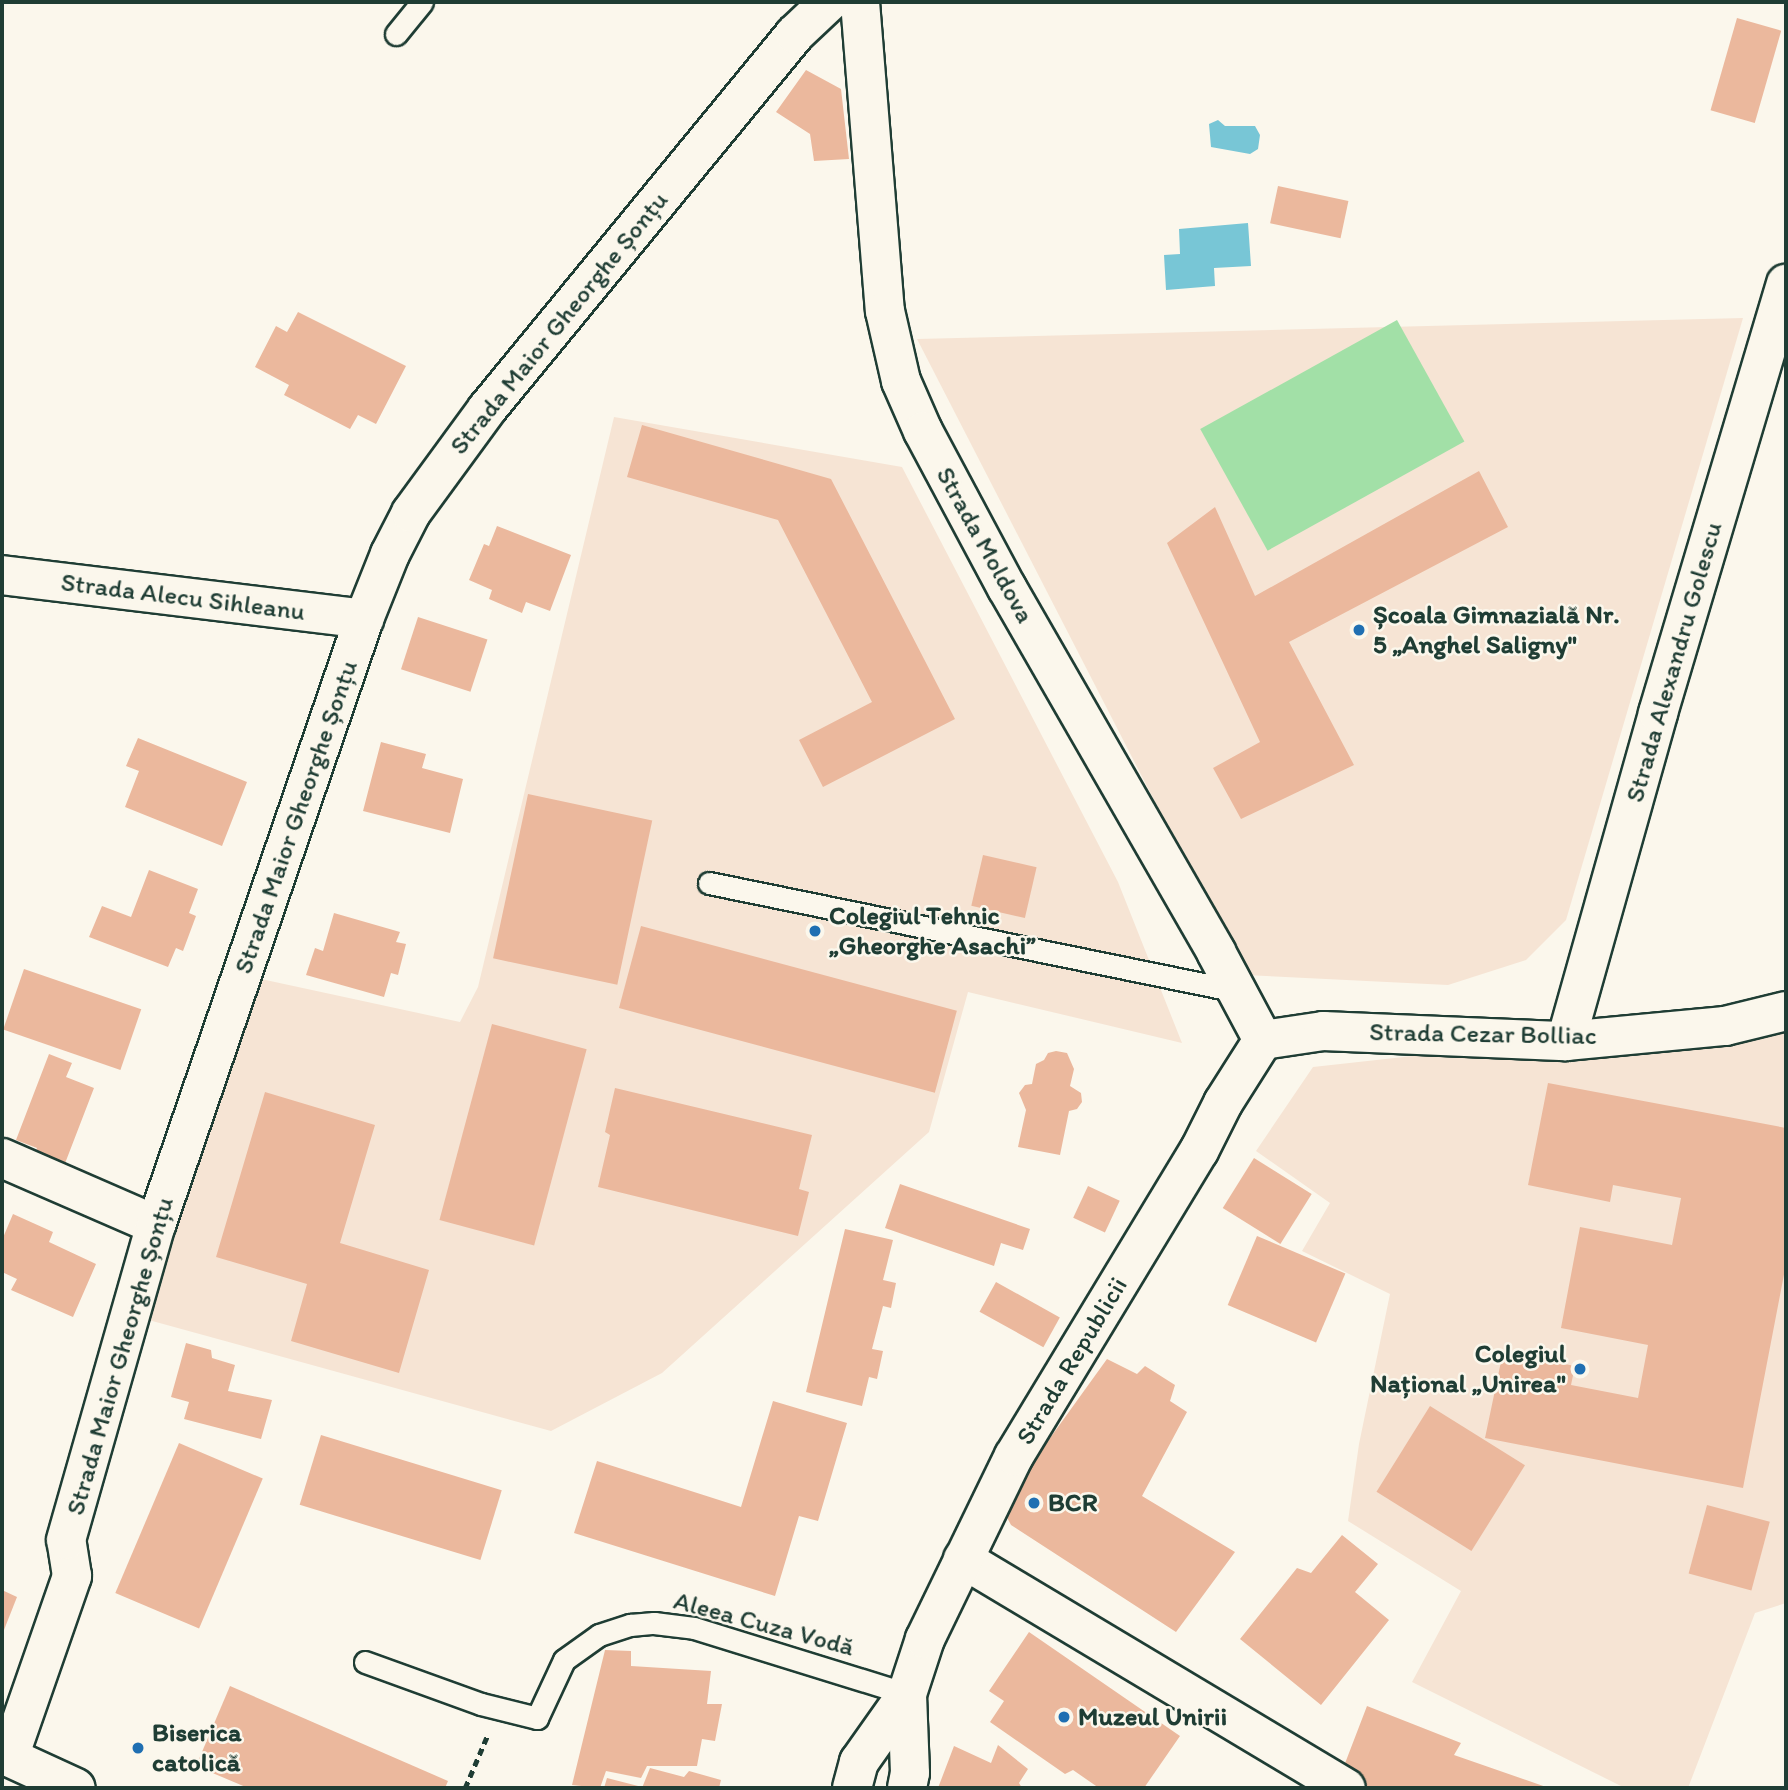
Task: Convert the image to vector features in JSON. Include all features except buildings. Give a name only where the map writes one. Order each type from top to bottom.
[{"type":"street","name":"Strada Maior Gheorghe Șonțu","points":[[5,1755],[72,1576],[66,1540],[156,1225],[364,619],[390,554],[411,513],[449,457],[795,34],[829,2]]},
{"type":"street","name":"Strada Moldova","points":[[859,2],[885,311],[901,381],[923,430],[1007,588],[1263,1040]]},
{"type":"street","name":"Strada Alexandru Golescu","points":[[1566,1041],[1658,713],[1786,284]]},
{"type":"street","name":"Strada Alecu Sihleanu","points":[[2,575],[364,619]]},
{"type":"street","name":"Strada Cezar Bolliac","points":[[1263,1040],[1324,1031],[1566,1041],[1725,1026],[1786,1012]]},
{"type":"street","name":"Strada Republicii","points":[[907,1788],[911,1773],[908,1695],[925,1639],[962,1559],[1014,1456],[1263,1040]]},
{"type":"street","points":[[2,1158],[156,1225]]},
{"type":"street","points":[[962,1559],[1346,1788]]},
{"type":"street","name":"Strada Republicii","points":[[852,1788],[859,1762],[908,1695]]},
{"type":"street","points":[[5,1755],[76,1788]]},
{"type":"lane","points":[[396,34],[422,2]]},
{"type":"lane","points":[[709,883],[1237,991]]},
{"type":"lane","name":"Aleea Cuza Vodă","points":[[365,1662],[499,1708],[537,1718],[564,1660],[599,1635],[630,1625],[653,1623],[694,1628],[908,1695]]},
{"type":"path","points":[[465,1788],[499,1708]]},
{"type":"shaded area","name":"Școala Gimnazială Nr. 5 „Anghel Saligny\"","points":[[1743,318],[1566,920],[1526,960],[1448,985],[1244,975],[917,339]]},
{"type":"shaded area","name":"Colegiul Tehnic „Gheorghe Asachi”","points":[[614,417],[902,467],[1118,882],[1182,1043],[968,992],[929,1132],[662,1373],[551,1431],[145,1319],[261,979],[460,1022],[478,987]]},
{"type":"shaded area","name":"Colegiul Național „Unirea\"","points":[[1786,1015],[1786,1603],[1755,1613],[1688,1788],[1625,1788],[1412,1682],[1461,1591],[1348,1521],[1359,1444],[1390,1294],[1302,1251],[1330,1203],[1256,1151],[1313,1067]]},
{"type":"green space","points":[[1397,320],[1464,442],[1268,551],[1200,429]]},
{"type":"water","points":[[1218,120],[1225,126],[1255,126],[1260,135],[1258,149],[1250,154],[1211,147],[1209,124]]},
{"type":"water","points":[[1248,223],[1251,266],[1214,268],[1215,286],[1166,290],[1164,255],[1180,254],[1179,229]]},
{"type":"place","name":"Școala Gimnazială Nr. 5 „Anghel Saligny\"","points":[[1359,630]]},
{"type":"place","name":"Colegiul Tehnic „Gheorghe Asachi”","points":[[815,931]]},
{"type":"place","name":"Colegiul Național „Unirea\"","points":[[1580,1369]]},
{"type":"place","name":"BCR","points":[[1034,1503]]},
{"type":"place","name":"Muzeul Unirii","points":[[1064,1717]]},
{"type":"place","name":"Biserica catolică","points":[[138,1748]]}]
